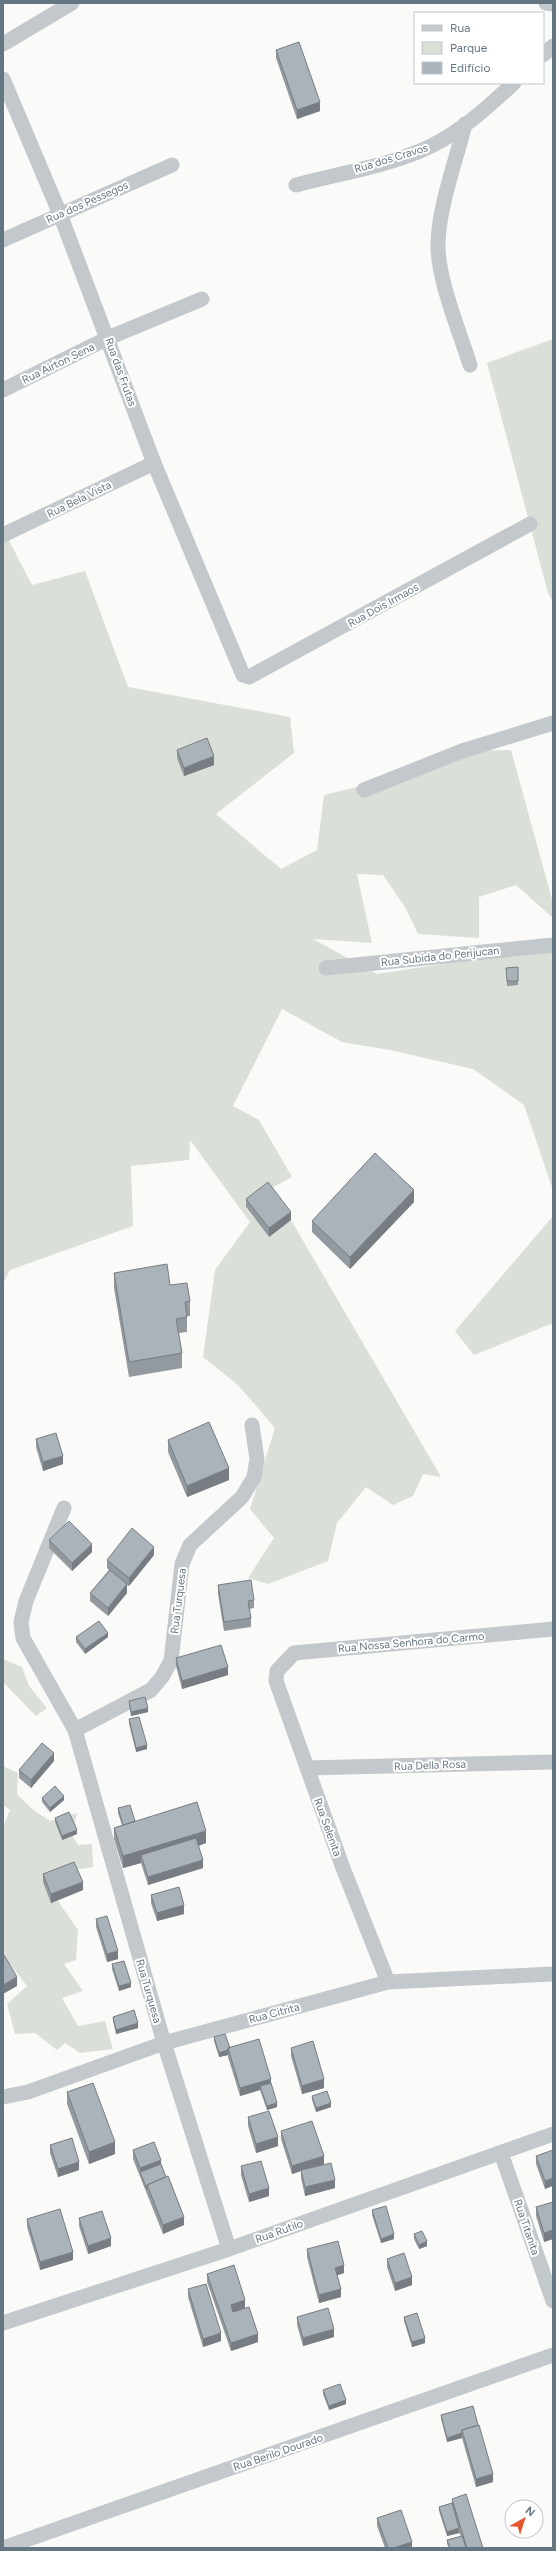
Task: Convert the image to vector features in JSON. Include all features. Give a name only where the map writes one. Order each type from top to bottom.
[{"type":"street","points":[[3,44],[72,3]]},
{"type":"street","points":[[546,3],[553,4]]},
{"type":"street","points":[[544,54],[553,46]]},
{"type":"street","name":"Rua das Frutas","points":[[3,79],[5,95],[60,214],[154,463],[238,666]]},
{"type":"street","name":"Rua dos Cravos","points":[[296,185],[392,160],[432,146],[465,124],[513,84]]},
{"type":"street","points":[[465,124],[443,212],[438,244],[442,274],[470,365]]},
{"type":"street","name":"Rua dos Pessegos","points":[[3,240],[172,165]]},
{"type":"street","name":"Rua Airton Sena","points":[[3,390],[108,338],[202,298]]},
{"type":"street","name":"Rua Bela Vista","points":[[3,535],[154,463]]},
{"type":"street","name":"Rua Dois Irmaos","points":[[238,666],[243,675],[249,676],[530,524]]},
{"type":"street","points":[[364,790],[462,751],[553,723]]},
{"type":"street","name":"Rua Subida do Perijucan","points":[[326,968],[553,945]]},
{"type":"street","name":"Rua Turquesa","points":[[76,1730],[151,1690],[162,1677],[171,1661],[182,1564],[190,1545],[242,1497],[254,1477],[256,1459],[252,1425]]},
{"type":"street","name":"Rua Turquesa","points":[[64,1508],[26,1601],[21,1622],[23,1638],[76,1730],[164,2043],[229,2249]]},
{"type":"street","name":"Rua Nossa Senhora do Carmo","points":[[277,1671],[294,1653],[553,1629]]},
{"type":"street","name":"Rua Selenita","points":[[277,1671],[276,1681],[307,1768],[388,1982]]},
{"type":"street","name":"Rua Della Rosa","points":[[307,1768],[553,1762]]},
{"type":"street","name":"Rua Citrita","points":[[3,2097],[28,2092],[164,2043],[388,1982],[553,1974]]},
{"type":"street","name":"Rua Rutilo","points":[[3,2323],[229,2249],[553,2134]]},
{"type":"street","name":"Rua Titanita","points":[[501,2153],[553,2301]]},
{"type":"street","name":"Rua Berilo Dourado","points":[[3,2548],[553,2355]]},
{"type":"green space","points":[[553,339],[553,602],[548,593],[487,363]]},
{"type":"green space","points":[[3,529],[32,585],[85,571],[128,687],[290,717],[294,753],[216,814],[281,869],[317,850],[324,795],[395,778],[462,751],[511,750],[553,903],[553,918],[516,885],[479,897],[479,938],[418,934],[405,907],[383,875],[357,874],[372,943],[313,939],[377,974],[553,947],[553,1190],[524,1105],[473,1069],[390,1050],[342,1042],[282,1009],[233,1106],[259,1120],[292,1177],[268,1190],[245,1207],[269,1237],[291,1220],[441,1477],[423,1474],[413,1496],[393,1505],[366,1487],[337,1523],[328,1561],[268,1584],[248,1578],[274,1538],[250,1509],[275,1428],[238,1385],[203,1357],[215,1270],[250,1222],[190,1140],[189,1160],[131,1166],[133,1226],[10,1270],[3,1284]]},
{"type":"green space","points":[[553,1216],[553,1323],[474,1355],[455,1331]]},
{"type":"green space","points":[[3,1659],[22,1667],[29,1686],[47,1708],[36,1716],[3,1682]]},
{"type":"green space","points":[[3,1766],[18,1773],[17,1794],[32,1809],[50,1821],[77,1813],[72,1835],[78,1845],[92,1844],[93,1867],[66,1871],[45,1882],[78,1930],[76,1960],[64,1964],[83,1991],[62,1998],[78,2026],[105,2021],[113,2049],[80,2053],[65,2043],[57,2050],[35,2033],[15,2034],[7,2004],[27,1986],[3,1955],[3,1827],[10,1810],[3,1805]]},
{"type":"building","points":[[299,42],[320,102],[297,110],[276,50]]},
{"type":"building","points":[[207,738],[214,756],[184,768],[177,750]]},
{"type":"building","points":[[518,967],[518,981],[507,981],[506,968]]},
{"type":"building","points":[[375,1153],[414,1190],[350,1257],[312,1221]]},
{"type":"building","points":[[268,1182],[291,1212],[269,1228],[246,1199]]},
{"type":"building","points":[[167,1264],[170,1285],[187,1283],[190,1301],[185,1302],[187,1317],[176,1319],[182,1353],[129,1362],[114,1273]]},
{"type":"building","points":[[209,1422],[229,1468],[187,1486],[168,1440]]},
{"type":"building","points":[[56,1433],[63,1456],[43,1462],[36,1439]]},
{"type":"building","points":[[69,1521],[92,1544],[72,1563],[49,1540]]},
{"type":"building","points":[[132,1528],[154,1547],[129,1578],[107,1560]]},
{"type":"building","points":[[110,1570],[127,1584],[108,1608],[90,1593]]},
{"type":"building","points":[[251,1580],[254,1600],[248,1601],[251,1618],[224,1622],[218,1585]]},
{"type":"building","points":[[99,1621],[108,1633],[85,1649],[76,1637]]},
{"type":"building","points":[[221,1645],[228,1667],[182,1681],[176,1658]]},
{"type":"building","points":[[145,1697],[148,1708],[131,1712],[129,1701]]},
{"type":"building","points":[[139,1717],[147,1745],[136,1748],[129,1719]]},
{"type":"building","points":[[42,1743],[54,1753],[31,1780],[19,1770]]},
{"type":"building","points":[[55,1786],[64,1796],[50,1808],[42,1798]]},
{"type":"building","points":[[197,1802],[206,1831],[123,1856],[114,1828]]},
{"type":"building","points":[[130,1805],[135,1821],[123,1825],[118,1808]]},
{"type":"building","points":[[69,1812],[77,1830],[62,1836],[55,1818]]},
{"type":"building","points":[[196,1838],[203,1860],[148,1877],[141,1855]]},
{"type":"building","points":[[74,1862],[83,1882],[51,1894],[43,1874]]},
{"type":"building","points":[[179,1887],[184,1905],[157,1913],[151,1895]]},
{"type":"building","points":[[107,1916],[118,1951],[107,1954],[96,1919]]},
{"type":"building","points":[[3,1955],[17,1977],[3,1985]]},
{"type":"building","points":[[124,1961],[131,1983],[119,1986],[112,1964]]},
{"type":"building","points":[[134,2010],[138,2023],[116,2030],[113,2017]]},
{"type":"building","points":[[225,2034],[230,2048],[219,2053],[214,2037]]},
{"type":"building","points":[[259,2039],[271,2079],[240,2088],[228,2048]]},
{"type":"building","points":[[313,2041],[324,2079],[302,2086],[291,2048]]},
{"type":"building","points":[[93,2083],[115,2142],[89,2152],[67,2092]]},
{"type":"building","points":[[271,2083],[277,2103],[267,2106],[260,2086]]},
{"type":"building","points":[[327,2091],[331,2103],[316,2108],[312,2096]]},
{"type":"building","points":[[269,2111],[278,2137],[256,2144],[248,2117]]},
{"type":"building","points":[[312,2121],[324,2156],[292,2166],[281,2131]]},
{"type":"building","points":[[72,2138],[79,2162],[58,2169],[50,2145]]},
{"type":"building","points":[[154,2142],[161,2160],[140,2168],[133,2150]]},
{"type":"building","points":[[553,2150],[553,2178],[545,2181],[536,2156]]},
{"type":"building","points":[[261,2161],[269,2188],[249,2194],[241,2166]]},
{"type":"building","points":[[331,2163],[335,2180],[305,2187],[301,2170]]},
{"type":"building","points":[[161,2164],[166,2177],[147,2185],[147,2189],[140,2172]]},
{"type":"building","points":[[168,2176],[184,2217],[163,2225],[147,2185]]},
{"type":"building","points":[[553,2202],[553,2230],[544,2233],[536,2207]]},
{"type":"building","points":[[386,2206],[394,2234],[381,2239],[372,2210]]},
{"type":"building","points":[[60,2209],[73,2252],[40,2262],[27,2219]]},
{"type":"building","points":[[102,2211],[111,2238],[88,2246],[79,2218]]},
{"type":"building","points":[[422,2231],[427,2241],[419,2245],[414,2234]]},
{"type":"building","points":[[338,2241],[344,2265],[335,2268],[341,2289],[319,2295],[307,2249]]},
{"type":"building","points":[[404,2253],[412,2277],[395,2283],[387,2259]]},
{"type":"building","points":[[234,2265],[245,2300],[231,2305],[233,2312],[249,2307],[258,2334],[231,2343],[207,2274]]},
{"type":"building","points":[[206,2284],[221,2333],[203,2339],[188,2289]]},
{"type":"building","points":[[328,2308],[334,2329],[303,2338],[297,2317]]},
{"type":"building","points":[[417,2313],[425,2338],[412,2342],[404,2317]]},
{"type":"building","points":[[340,2384],[346,2400],[329,2406],[323,2390]]},
{"type":"building","points":[[473,2406],[478,2425],[462,2430],[462,2433],[447,2438],[441,2415]]},
{"type":"building","points":[[479,2425],[493,2474],[476,2479],[462,2430]]},
{"type":"building","points":[[466,2494],[483,2548],[467,2548],[452,2499]]},
{"type":"building","points":[[452,2503],[459,2528],[447,2532],[439,2507]]},
{"type":"building","points":[[401,2510],[412,2542],[393,2548],[388,2548],[377,2518]]},
{"type":"building","points":[[462,2536],[466,2548],[450,2548],[447,2540]]}]
